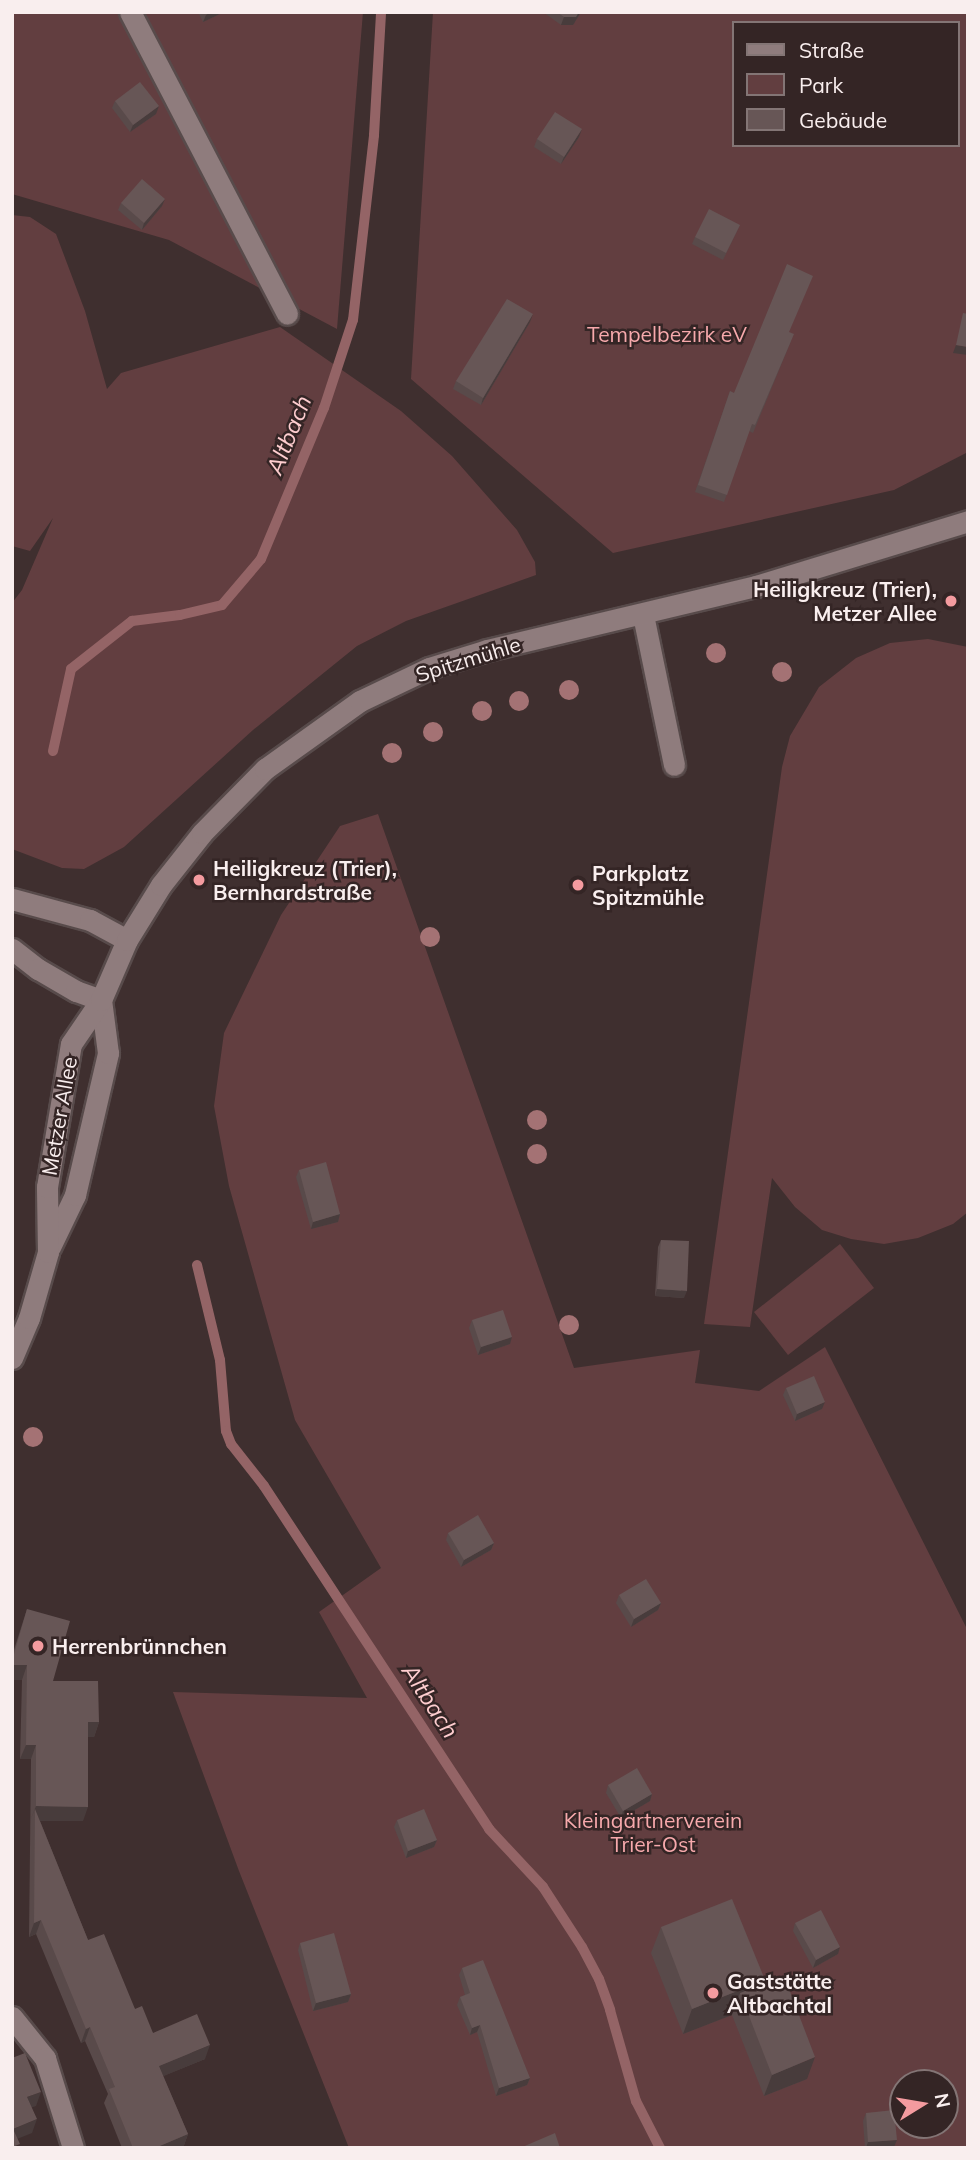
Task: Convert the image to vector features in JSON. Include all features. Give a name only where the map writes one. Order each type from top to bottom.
[{"type":"street","points":[[130,12],[286,314]]},
{"type":"street","name":"Spitzmühle","points":[[102,1000],[127,940],[178,862],[265,769],[351,706],[406,678],[465,656],[643,615],[827,565],[968,521]]},
{"type":"street","points":[[643,615],[674,765]]},
{"type":"street","points":[[12,899],[90,920],[127,940]]},
{"type":"street","points":[[12,949],[38,969],[76,991],[102,1000]]},
{"type":"street","name":"Metzer Allee","points":[[48,1252],[47,1187],[71,1044],[102,1000]]},
{"type":"street","name":"Metzer Allee","points":[[12,1358],[29,1318],[48,1252],[75,1195],[108,1053],[102,1000]]},
{"type":"street","points":[[12,2017],[45,2058],[73,2148]]},
{"type":"green space","points":[[12,12],[363,12],[337,329],[169,240],[12,194]]},
{"type":"green space","name":"Tempelbezirk eV","points":[[433,12],[968,12],[968,452],[894,490],[613,553],[411,379]]},
{"type":"green space","points":[[12,215],[30,217],[56,234],[85,311],[107,389],[121,373],[280,327],[401,411],[452,456],[517,530],[535,562],[536,575],[406,621],[357,646],[253,730],[124,847],[84,869],[62,868],[12,849],[12,603],[22,590],[53,518],[30,551],[12,546]]},
{"type":"green space","points":[[928,639],[968,647],[968,1212],[953,1224],[918,1238],[884,1244],[851,1239],[822,1230],[795,1207],[772,1178],[750,1327],[704,1324],[782,767],[790,736],[819,687],[856,658],[890,643]]},
{"type":"green space","name":"Kleingärtnerverein Trier-Ost","points":[[378,814],[574,1368],[700,1350],[695,1383],[759,1391],[825,1347],[968,1631],[968,2148],[349,2148],[239,1871],[173,1692],[367,1698],[319,1612],[381,1568],[295,1420],[229,1186],[214,1106],[224,1033],[281,915],[340,826]]},
{"type":"green space","points":[[840,1244],[874,1288],[788,1355],[754,1312]]},
{"type":"building","points":[[557,12],[579,12],[576,17],[564,17]]},
{"type":"building","points":[[140,82],[159,106],[133,125],[115,101]]},
{"type":"building","points":[[555,112],[582,129],[564,157],[537,139]]},
{"type":"building","points":[[142,179],[165,199],[144,223],[121,203]]},
{"type":"building","points":[[709,209],[740,225],[726,253],[695,237]]},
{"type":"building","points":[[787,264],[813,276],[789,332],[794,334],[755,425],[752,424],[727,495],[698,485],[730,391],[734,393]]},
{"type":"building","points":[[507,299],[533,314],[483,398],[456,381]]},
{"type":"building","points":[[963,313],[968,314],[968,347],[956,345]]},
{"type":"building","points":[[326,1162],[340,1214],[313,1222],[299,1170]]},
{"type":"building","points":[[661,1240],[689,1241],[687,1291],[657,1289]]},
{"type":"building","points":[[503,1310],[512,1337],[481,1347],[472,1320]]},
{"type":"building","points":[[814,1376],[825,1402],[797,1414],[786,1388]]},
{"type":"building","points":[[478,1515],[494,1543],[464,1560],[448,1533]]},
{"type":"building","points":[[646,1579],[661,1603],[634,1619],[619,1595]]},
{"type":"building","points":[[27,1609],[70,1621],[53,1681],[98,1681],[99,1722],[88,1722],[88,1807],[36,1806],[36,1745],[26,1745],[27,1665],[12,1665]]},
{"type":"building","points":[[637,1768],[652,1794],[623,1811],[608,1785]]},
{"type":"building","points":[[35,1809],[88,1940],[104,1934],[135,2009],[142,2006],[153,2033],[197,2014],[210,2045],[159,2066],[188,2134],[155,2148],[133,2148],[109,2089],[115,2087],[90,2027],[86,2029],[41,1920],[34,1923]]},
{"type":"building","points":[[424,1809],[437,1840],[408,1851],[397,1820]]},
{"type":"building","points":[[732,1899],[765,1980],[692,2009],[661,1927]]},
{"type":"building","points":[[821,1910],[840,1947],[816,1960],[795,1923]]},
{"type":"building","points":[[334,1933],[351,1994],[316,2003],[300,1943]]},
{"type":"building","points":[[483,1960],[530,2078],[499,2088],[480,2025],[472,2028],[460,1997],[470,1993],[462,1968]]},
{"type":"building","points":[[784,1976],[815,2057],[772,2075],[740,1993]]},
{"type":"building","points":[[25,2053],[41,2092],[27,2097],[37,2119],[13,2129],[20,2144],[12,2147],[12,2058]]},
{"type":"building","points":[[889,2111],[889,2139],[897,2140],[868,2142],[866,2113]]},
{"type":"building","points":[[555,2133],[560,2148],[520,2148]]},
{"type":"waterway","name":"Altbach","points":[[53,751],[71,669],[132,621],[180,615],[222,605],[261,559],[324,408],[353,320],[374,135],[381,12]]},
{"type":"waterway","name":"Altbach","points":[[197,1265],[220,1360],[226,1431],[231,1444],[264,1486],[489,1829],[543,1887],[582,1947],[599,1979],[610,2010],[636,2101],[660,2148]]},
{"type":"place","name":"Heiligkreuz (Trier), Metzer Allee","points":[[951,601]]},
{"type":"place","name":"Heiligkreuz (Trier), Bernhardstraße","points":[[199,880]]},
{"type":"place","name":"Parkplatz Spitzmühle","points":[[578,885]]},
{"type":"place","name":"Herrenbrünnchen","points":[[38,1646]]},
{"type":"place","name":"Gaststätte Altbachtal","points":[[713,1993]]}]
